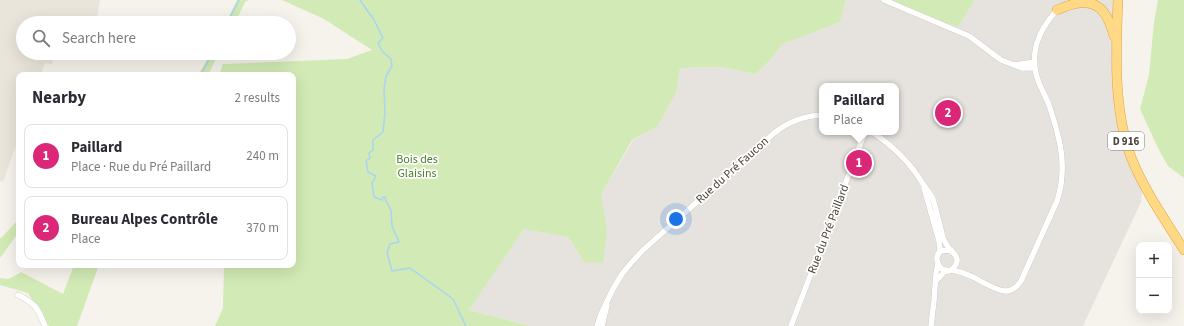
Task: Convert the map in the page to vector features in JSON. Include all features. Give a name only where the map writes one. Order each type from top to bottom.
[{"type":"highway","points":[[1057,10],[1064,0]]},
{"type":"highway","points":[[1057,10],[1068,0]]},
{"type":"highway","name":"D 916","points":[[1118,0],[1116,42],[1118,100],[1122,123],[1131,157],[1140,178],[1184,250]]},
{"type":"highway","name":"D 916","points":[[1118,78],[1124,0]]},
{"type":"highway","points":[[1057,10],[1081,3],[1089,3],[1097,6],[1108,17],[1116,42]]},
{"type":"street","points":[[884,0],[968,36],[995,57],[1012,65],[1022,68],[1035,65]]},
{"type":"street","points":[[938,264],[940,267],[948,270],[968,274],[1003,291],[1016,287],[1021,281],[1060,193],[1062,174],[1061,148],[1049,104],[1039,82],[1035,65],[1036,46],[1039,36],[1046,23],[1057,10]]},
{"type":"street","name":"Rue du Pré Faucon","points":[[597,326],[608,299],[622,274],[642,252],[780,128],[804,117],[819,115]]},
{"type":"street","name":"Rue du Pré Paillard","points":[[791,326],[864,135]]},
{"type":"street","points":[[876,135],[907,160],[932,198],[944,240],[951,251],[956,255],[957,262],[955,267],[948,270],[936,281]]},
{"type":"street","points":[[923,184],[939,241],[940,250],[937,261],[938,264],[931,326]]},
{"type":"street","points":[[938,255],[944,250],[951,251]]},
{"type":"street","points":[[957,262],[968,274]]},
{"type":"street","points":[[18,295],[34,304],[40,312],[45,326]]},
{"type":"street","name":"Rue du Pré Faucon","points":[[602,326],[608,299]]},
{"type":"shaded area","points":[[0,0],[100,0],[97,16],[16,16],[16,60],[53,60],[52,64],[45,63],[42,72],[16,72],[16,145],[3,182],[0,181]]},
{"type":"shaded area","points":[[846,0],[884,0],[958,27],[975,0],[1113,0],[1117,30],[1120,111],[1143,180],[1141,202],[1083,326],[530,326],[469,310],[524,229],[568,237],[584,262],[607,228],[601,195],[633,140],[657,127],[676,93],[680,68],[721,67],[756,74],[773,57],[781,45],[840,22]]},
{"type":"shaded area","points":[[1018,0],[1041,0],[1036,9]]},
{"type":"green space","points":[[237,0],[249,0],[245,2],[238,16],[229,16]]},
{"type":"green space","name":"Bois des Glaisins","points":[[282,0],[846,0],[840,22],[781,45],[773,57],[756,74],[721,67],[680,68],[676,93],[657,127],[632,140],[601,195],[607,228],[603,263],[584,262],[568,237],[524,229],[469,310],[530,326],[215,326],[223,308],[224,268],[296,268],[296,72],[220,72],[223,64],[347,59],[372,50],[324,19]]},
{"type":"green space","points":[[890,0],[975,0],[958,27],[889,3]]},
{"type":"green space","points":[[1158,0],[1184,0],[1184,178],[1168,166],[1140,109],[1149,75],[1154,22]]},
{"type":"green space","points":[[207,60],[216,60],[210,72],[200,72]]},
{"type":"green space","points":[[16,222],[16,236],[0,258],[0,239]]},
{"type":"green space","points":[[73,268],[98,268],[77,326],[49,326],[28,293],[0,285],[0,278],[9,279],[21,272],[63,294]]},
{"type":"waterway","points":[[231,16],[239,0]]},
{"type":"waterway","points":[[360,0],[374,20],[383,38],[378,43],[382,51],[391,59],[392,66],[386,76],[384,89],[385,112],[383,132],[373,140],[373,150],[369,153],[370,158],[366,161],[368,172],[376,176],[372,183],[374,197],[382,200],[383,197],[385,197],[391,210],[392,226],[399,242],[390,244],[387,253],[392,271],[410,268],[453,299],[466,326]]},
{"type":"waterway","points":[[202,72],[208,60]]},
{"type":"place","name":"Bureau Alpes Contrôle","points":[[948,113]]},
{"type":"place","name":"Paillard","points":[[859,163]]}]
